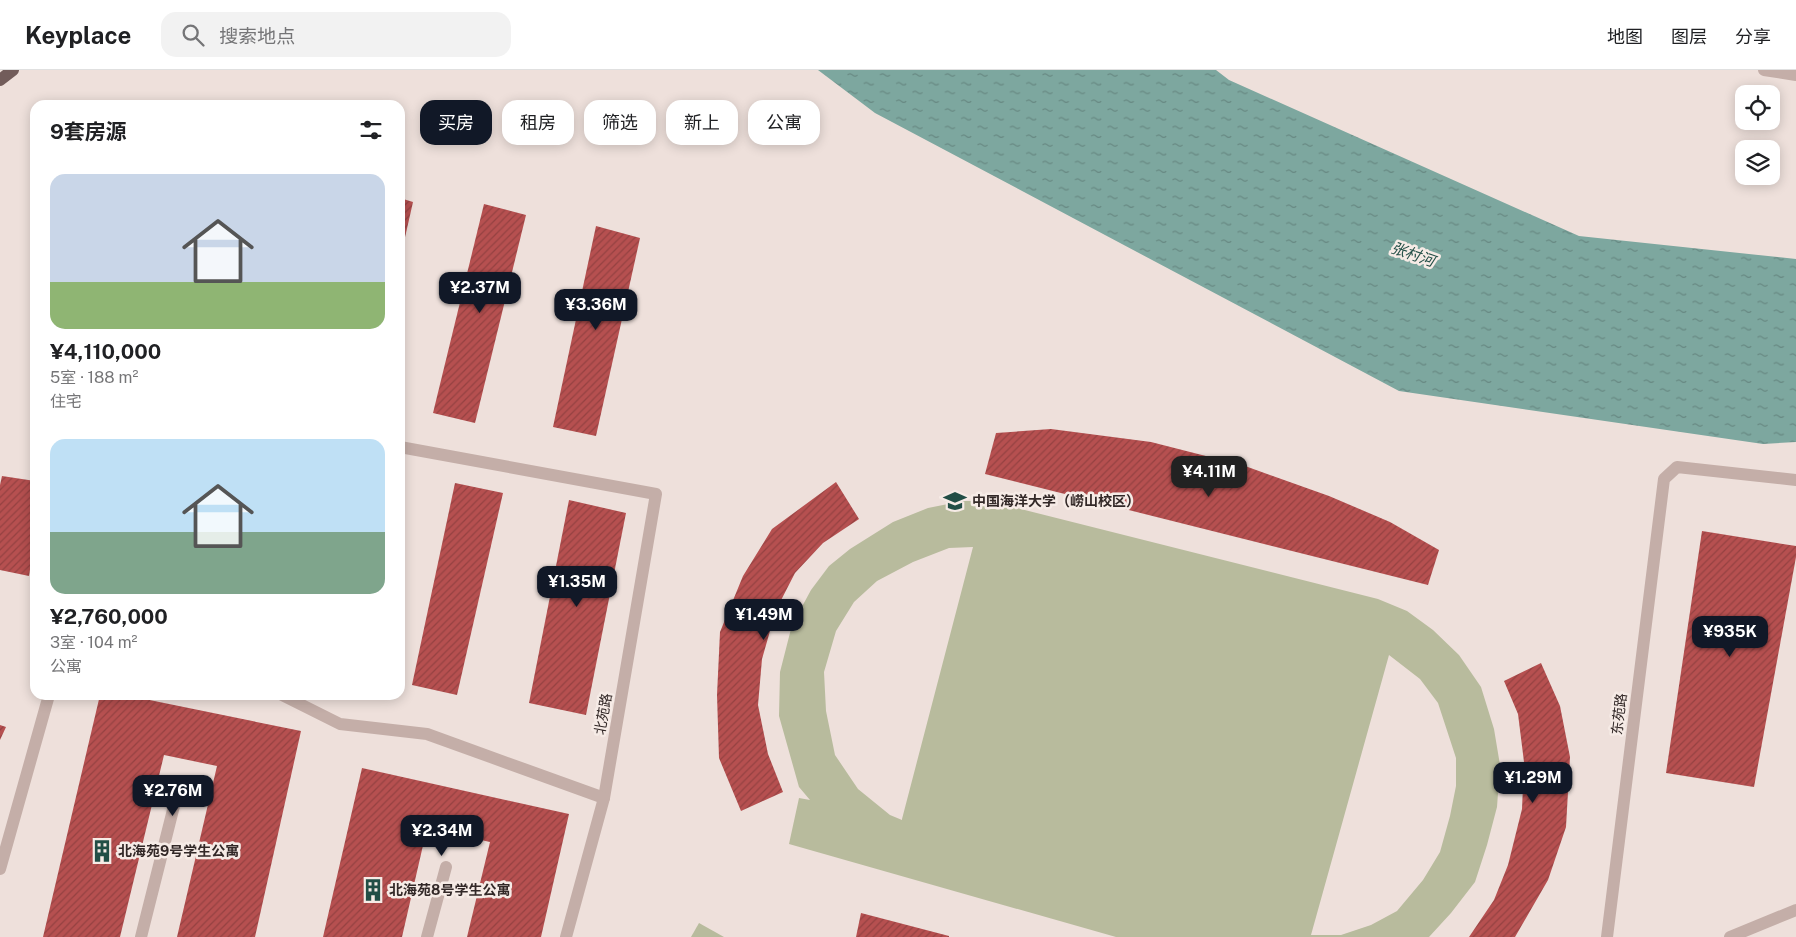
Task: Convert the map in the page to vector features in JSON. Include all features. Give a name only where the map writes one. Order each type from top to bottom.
[{"type":"main road","points":[[0,80],[13,70]]},
{"type":"street","points":[[1764,70],[1796,75]]},
{"type":"street","name":"北苑路","points":[[405,448],[656,494],[604,798],[566,937]]},
{"type":"street","name":"东苑路","points":[[1607,937],[1664,479],[1677,467],[1796,480]]},
{"type":"street","points":[[0,869],[48,700]]},
{"type":"street","points":[[292,700],[340,724],[427,734],[604,798]]},
{"type":"street","points":[[141,937],[178,790]]},
{"type":"street","points":[[428,937],[446,867]]},
{"type":"street","points":[[1730,937],[1796,910]]},
{"type":"green space","points":[[963,501],[989,501],[1378,599],[1407,611],[1433,630],[1459,655],[1481,687],[1494,729],[1500,765],[1497,807],[1475,882],[1429,937],[1116,937],[789,844],[799,798],[810,800],[799,787],[779,716],[780,672],[792,625],[811,590],[829,566],[850,549],[893,522],[928,508]],"holes":[[[973,547],[902,819],[902,820],[890,815],[858,789],[835,755],[826,711],[824,672],[836,631],[854,602],[877,581],[913,562],[949,548]],[[1389,655],[1420,679],[1438,703],[1456,758],[1456,786],[1440,852],[1423,880],[1397,911],[1371,925],[1341,935],[1311,935]]]},
{"type":"green space","points":[[699,923],[724,937],[691,937]]},
{"type":"water","name":"张村河","points":[[818,70],[1216,70],[1229,80],[1579,236],[1796,259],[1796,442],[1763,444],[1399,391],[875,113]]},
{"type":"building","points":[[405,200],[413,202],[405,237]]},
{"type":"building","points":[[484,204],[526,215],[475,423],[433,413]]},
{"type":"building","points":[[596,226],[640,238],[596,436],[553,427]]},
{"type":"building","points":[[1051,429],[1151,442],[1245,466],[1329,496],[1390,522],[1439,550],[1428,585],[985,474],[996,433]]},
{"type":"building","points":[[2,476],[30,480],[29,576],[0,570],[0,485]]},
{"type":"building","points":[[836,482],[859,519],[823,543],[795,573],[776,610],[762,659],[758,705],[768,754],[783,792],[741,811],[719,758],[717,695],[720,632],[743,576],[772,529]]},
{"type":"building","points":[[455,483],[503,493],[457,695],[412,685]]},
{"type":"building","points":[[569,500],[626,513],[586,715],[529,703]]},
{"type":"building","points":[[1702,531],[1796,546],[1796,557],[1754,787],[1666,773]]},
{"type":"building","points":[[1541,663],[1560,706],[1570,757],[1566,827],[1548,880],[1515,937],[1469,937],[1494,900],[1508,865],[1522,809],[1524,762],[1518,714],[1504,681]]},
{"type":"building","name":"北海苑9号学生公寓","points":[[99,700],[149,700],[301,731],[255,937],[177,937],[217,766],[164,755],[120,937],[43,937]]},
{"type":"building","points":[[0,725],[6,727],[0,740]]},
{"type":"building","name":"北海苑8号学生公寓","points":[[362,768],[569,814],[541,937],[467,937],[490,842],[427,828],[402,937],[323,937]]},
{"type":"building","points":[[861,913],[949,936],[949,937],[856,937]]},
{"type":"place","name":"中国海洋大学（崂山校区）","points":[[955,501]]},
{"type":"place","name":"北海苑9号学生公寓","points":[[102,851]]},
{"type":"place","name":"北海苑8号学生公寓","points":[[373,890]]}]
